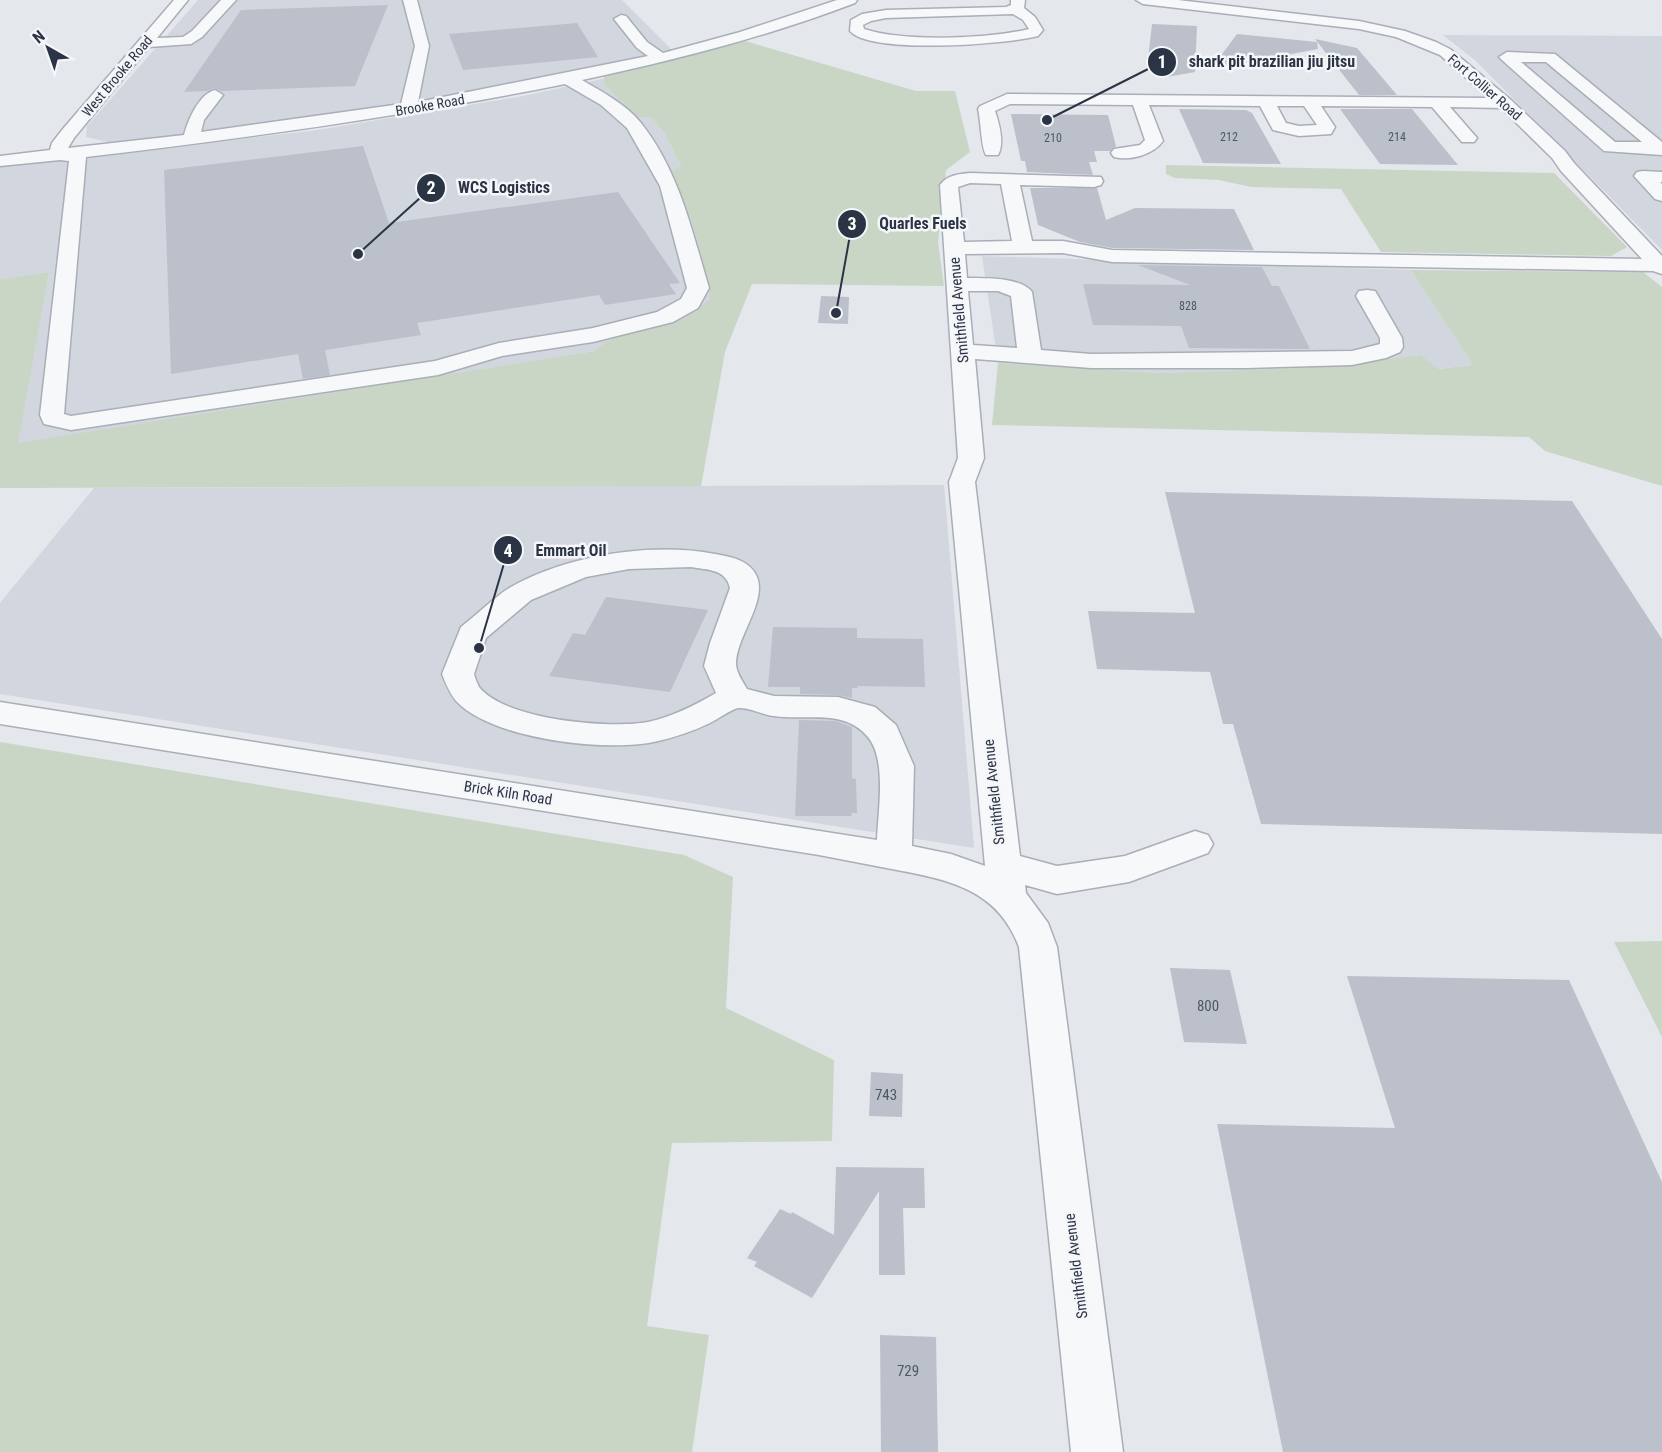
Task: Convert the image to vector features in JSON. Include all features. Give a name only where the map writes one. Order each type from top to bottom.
[{"type":"street","name":"West Brooke Road","points":[[57,165],[61,143],[181,0]]},
{"type":"street","points":[[144,43],[186,40],[197,34],[229,0]]},
{"type":"street","points":[[408,109],[422,46],[410,0]]},
{"type":"street","name":"Brooke Road","points":[[0,161],[57,165],[191,140],[269,139],[408,109],[568,79],[660,58],[731,40],[850,0]]},
{"type":"street","name":"Fort Collier Road","points":[[1143,0],[1242,5],[1359,25],[1418,40],[1445,52],[1505,103],[1563,160],[1660,266]]},
{"type":"street","points":[[798,3],[826,9]]},
{"type":"street","points":[[1016,4],[1034,24],[1036,30],[1033,33],[998,38],[883,38],[857,31],[856,23],[885,14],[1000,12],[1016,4]]},
{"type":"street","points":[[621,18],[642,45],[660,58]]},
{"type":"street","points":[[1507,57],[1550,57],[1661,153],[1610,147],[1507,57]]},
{"type":"street","points":[[57,165],[78,158],[84,172],[53,419],[71,423],[438,368],[499,350],[593,336],[643,324],[679,310],[695,296],[698,288],[669,186],[634,125],[607,102],[568,79]]},
{"type":"street","points":[[191,140],[196,120],[215,94]]},
{"type":"street","points":[[992,151],[991,126],[986,109],[998,102],[1025,99],[1505,103]]},
{"type":"street","points":[[1120,153],[1145,149],[1154,141],[1139,100]]},
{"type":"street","points":[[1266,101],[1279,126],[1299,131],[1326,130],[1328,127],[1309,102]]},
{"type":"street","points":[[1437,103],[1468,138]]},
{"type":"street","points":[[1563,160],[1591,161],[1661,153]]},
{"type":"street","points":[[1662,177],[1643,176],[1662,195]]},
{"type":"street","name":"Smithfield Avenue","points":[[1009,178],[970,178],[949,185],[971,458],[962,483],[1006,881],[1029,923],[1038,947],[1097,1452]]},
{"type":"street","points":[[1023,247],[1009,178],[1094,181]]},
{"type":"street","points":[[954,248],[1063,247],[1113,256],[1660,266]]},
{"type":"street","points":[[957,284],[1000,285],[1021,292],[1030,356]]},
{"type":"street","points":[[963,351],[1091,361],[1352,358],[1378,353],[1392,347],[1391,338],[1367,296]]},
{"type":"street","points":[[734,697],[720,666],[725,643],[741,606],[745,588],[742,576],[731,566],[691,558],[629,560],[578,570],[521,594],[472,634],[458,674],[468,694],[491,711],[528,724],[573,732],[631,735],[674,726],[734,697],[774,706],[838,707],[863,715],[884,733],[897,766],[894,856]]},
{"type":"street","name":"Brick Kiln Road","points":[[0,713],[807,840],[951,867],[980,878],[1006,881]]},
{"type":"street","points":[[1006,881],[1057,880],[1129,869],[1195,844]]},
{"type":"shaded area","points":[[198,0],[622,0],[672,50],[455,99],[130,143],[112,143],[86,137],[87,126]]},
{"type":"shaded area","points":[[1443,35],[1662,36],[1662,250],[1476,61]]},
{"type":"shaded area","points":[[611,77],[664,132],[714,237],[726,306],[595,351],[17,444],[49,272],[0,279],[0,165],[311,131],[523,96]]},
{"type":"shaded area","points":[[982,256],[1411,270],[1473,365],[1437,369],[1421,355],[1301,368],[1160,373],[998,363]]},
{"type":"shaded area","points":[[944,485],[974,848],[0,694],[0,603],[94,488]]},
{"type":"green space","points":[[745,41],[916,91],[955,91],[970,152],[946,170],[938,242],[944,286],[752,284],[725,352],[701,486],[0,488],[0,279],[49,272],[18,443],[595,351],[607,341],[696,311],[710,299],[696,233],[669,171],[681,167],[664,132],[650,117],[637,117],[604,84],[604,76]]},
{"type":"green space","points":[[1166,165],[1554,173],[1627,247],[1611,256],[1381,252],[1341,189],[1251,187],[1219,180],[1175,178],[1166,174]]},
{"type":"green space","points":[[1411,270],[1643,272],[1662,287],[1662,486],[1545,451],[1529,437],[992,425],[998,363],[1160,373],[1301,368],[1421,355],[1438,369],[1473,365]]},
{"type":"green space","points":[[0,742],[684,855],[733,877],[726,1008],[834,1060],[832,1141],[672,1143],[647,1326],[709,1335],[692,1452],[0,1452]]},
{"type":"green space","points":[[1662,941],[1662,1037],[1614,942]]},
{"type":"building","points":[[388,5],[355,86],[221,91],[214,88],[207,91],[184,92],[241,10]]},
{"type":"building","points":[[577,23],[598,57],[463,70],[449,34]]},
{"type":"building","points":[[1152,24],[1197,26],[1195,72],[1167,77],[1147,68]]},
{"type":"building","points":[[1237,34],[1317,42],[1318,49],[1211,69]]},
{"type":"building","points":[[1315,39],[1357,48],[1397,95],[1359,95]]},
{"type":"building","points":[[1179,109],[1246,110],[1252,113],[1281,164],[1203,163]]},
{"type":"building","points":[[1340,109],[1412,109],[1458,165],[1380,164]]},
{"type":"building","points":[[1011,114],[1108,115],[1116,146],[1110,151],[1094,151],[1097,162],[1089,162],[1093,175],[1027,172],[1025,161],[1021,161]]},
{"type":"building","points":[[363,146],[389,223],[618,192],[680,283],[669,284],[676,294],[605,305],[599,295],[417,323],[421,335],[325,350],[330,375],[303,379],[298,354],[171,374],[164,170]]},
{"type":"building","points":[[1030,188],[1097,188],[1106,220],[1135,208],[1234,209],[1254,250],[1112,248],[1080,242],[1038,225]]},
{"type":"building","points":[[1138,265],[1262,267],[1272,286],[1279,286],[1310,349],[1189,348],[1181,326],[1093,325],[1083,284],[1190,285]]},
{"type":"building","points":[[821,296],[849,297],[848,324],[818,323]]},
{"type":"building","points":[[1165,492],[1572,501],[1662,639],[1662,834],[1261,824],[1233,724],[1223,724],[1210,672],[1097,669],[1088,611],[1195,613]]},
{"type":"building","points":[[606,597],[708,610],[670,692],[549,676],[573,633],[585,635]]},
{"type":"building","points":[[773,627],[857,628],[857,638],[923,639],[925,687],[857,686],[858,688],[852,688],[852,698],[838,695],[800,694],[800,687],[768,687]]},
{"type":"building","points":[[799,720],[836,721],[852,727],[852,778],[856,779],[857,813],[851,813],[852,816],[795,816]]},
{"type":"building","points":[[1170,968],[1230,970],[1247,1044],[1184,1042]]},
{"type":"building","points":[[1347,976],[1569,980],[1662,1182],[1662,1452],[1283,1452],[1217,1124],[1395,1128]]},
{"type":"building","points":[[871,1072],[903,1074],[902,1117],[869,1116]]},
{"type":"building","points":[[836,1167],[924,1168],[925,1208],[903,1208],[905,1275],[879,1275],[879,1191],[812,1298],[754,1266],[757,1262],[747,1258],[780,1209],[791,1214],[792,1212],[834,1235]]},
{"type":"building","points":[[880,1335],[936,1337],[938,1452],[881,1452]]},
{"type":"place","name":"shark pit brazilian jiu jitsu","points":[[1047,120]]},
{"type":"place","name":"WCS Logistics","points":[[358,254]]},
{"type":"place","name":"Quarles Fuels","points":[[836,313]]},
{"type":"place","name":"Emmart Oil","points":[[479,648]]}]
